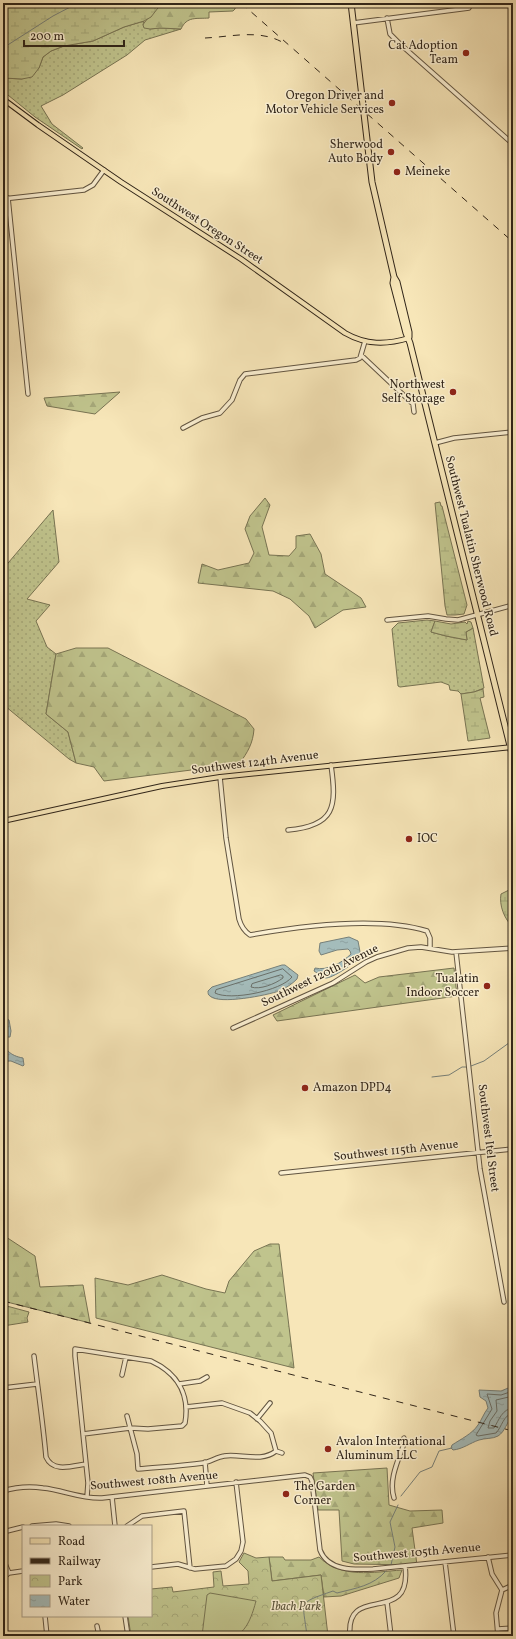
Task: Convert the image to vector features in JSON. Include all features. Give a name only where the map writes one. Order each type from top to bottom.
[{"type":"highway","name":"Southwest Tualatin Sherwood Road","points":[[351,3],[372,182],[394,277],[393,283],[406,333],[409,338],[512,747],[513,758]]},
{"type":"main road","name":"Southwest Oregon Street","points":[[3,99],[104,170],[232,253],[345,333],[365,341],[387,343],[409,338]]},
{"type":"main road","name":"Southwest 124th Avenue","points":[[3,821],[162,786],[220,776],[512,747]]},
{"type":"street","points":[[353,23],[469,8],[470,3]]},
{"type":"street","points":[[387,18],[390,34],[513,144]]},
{"type":"street","points":[[3,199],[89,188],[104,170]]},
{"type":"street","points":[[8,198],[28,394]]},
{"type":"street","points":[[183,428],[202,418],[220,413],[232,400],[240,380],[245,374],[356,360],[360,358],[365,341]]},
{"type":"street","points":[[361,355],[413,404],[414,412]]},
{"type":"street","points":[[435,443],[454,438],[513,432]]},
{"type":"street","points":[[387,620],[428,616],[446,620],[458,620],[513,605]]},
{"type":"street","points":[[288,830],[315,825],[328,815],[334,796],[331,765]]},
{"type":"street","points":[[220,776],[226,838],[238,915],[242,927],[247,933],[250,935],[288,929],[390,924],[414,927],[427,931],[430,938],[430,948]]},
{"type":"street","name":"Southwest 120th Avenue","points":[[233,1028],[333,983],[376,957],[408,948],[421,947],[456,952],[513,948]]},
{"type":"street","name":"Southwest Itel Street","points":[[456,952],[478,1152],[504,1302]]},
{"type":"street","name":"Southwest 115th Avenue","points":[[281,1173],[513,1149]]},
{"type":"street","points":[[83,1434],[130,1428],[148,1430],[182,1426],[185,1423],[186,1407],[179,1384],[171,1373],[162,1366],[151,1361],[75,1349],[83,1434],[88,1483],[87,1497]]},
{"type":"street","points":[[34,1356],[37,1384],[41,1401],[46,1457],[48,1462],[53,1467],[86,1464]]},
{"type":"street","points":[[122,1375],[126,1357]]},
{"type":"street","points":[[179,1384],[200,1382],[207,1377]]},
{"type":"street","points":[[3,1388],[37,1384]]},
{"type":"street","points":[[186,1407],[222,1403],[250,1414],[271,1433],[276,1451]]},
{"type":"street","points":[[257,1419],[270,1403]]},
{"type":"street","points":[[127,1416],[137,1454],[138,1469],[205,1462],[230,1455],[249,1457],[271,1455],[276,1451]]},
{"type":"street","points":[[394,1498],[392,1482],[405,1441],[404,1438]]},
{"type":"street","points":[[3,1448],[4,1457]]},
{"type":"street","points":[[276,1451],[282,1453]]},
{"type":"street","points":[[205,1462],[207,1486]]},
{"type":"street","name":"Southwest 108th Avenue","points":[[3,1491],[36,1487],[87,1497],[112,1496],[294,1475],[307,1475],[312,1481],[319,1548],[324,1559]]},
{"type":"street","points":[[152,1567],[178,1564],[190,1568],[200,1569],[222,1567],[236,1559],[241,1551],[243,1542],[236,1482]]},
{"type":"street","points":[[112,1496],[115,1525]]},
{"type":"street","points":[[128,1525],[142,1516],[184,1511],[190,1568]]},
{"type":"street","points":[[46,1525],[65,1525]]},
{"type":"street","points":[[3,1532],[22,1527]]},
{"type":"street","name":"Southwest 105th Avenue","points":[[324,1559],[334,1565],[352,1569],[405,1566],[513,1555]]},
{"type":"street","points":[[488,1557],[492,1574],[502,1590]]},
{"type":"street","points":[[3,1559],[9,1573]]},
{"type":"street","points":[[445,1562],[454,1636]]},
{"type":"street","points":[[350,1636],[350,1622],[354,1614],[371,1604],[388,1602],[397,1598],[404,1591],[406,1584],[405,1566]]},
{"type":"street","points":[[3,1578],[9,1573],[22,1571]]},
{"type":"street","points":[[502,1590],[513,1585]]},
{"type":"street","points":[[498,1636],[496,1613],[502,1590]]},
{"type":"street","points":[[388,1602],[391,1636]]},
{"type":"street","points":[[45,1617],[47,1636]]},
{"type":"street","points":[[125,1617],[128,1636]]},
{"type":"street","points":[[97,1626],[99,1636]]},
{"type":"street","points":[[498,1629],[513,1628]]},
{"type":"green space","points":[[3,3],[188,3],[181,6],[161,4],[151,17],[144,21],[124,27],[93,41],[64,46],[51,51],[43,57],[39,68],[32,77],[22,79],[3,78]]},
{"type":"green space","points":[[161,3],[178,6],[188,3],[236,3],[233,11],[209,12],[209,18],[196,18],[189,20],[181,29],[144,28],[144,23]]},
{"type":"green space","points":[[144,21],[143,25],[150,29],[181,29],[145,40],[127,55],[63,95],[41,106],[52,124],[83,148],[82,149],[35,117],[3,91],[3,78],[22,79],[39,68],[43,57],[51,51],[64,46],[93,41],[124,27]]},
{"type":"green space","points":[[120,392],[95,414],[47,406],[44,398]]},
{"type":"green space","points":[[265,498],[270,505],[262,527],[269,555],[289,556],[296,548],[296,536],[310,534],[321,554],[325,574],[361,598],[366,607],[343,610],[315,628],[309,616],[290,599],[273,591],[198,583],[202,564],[218,570],[249,563],[254,553],[245,529],[250,516]]},
{"type":"green space","points":[[440,502],[467,605],[464,614],[447,615],[445,606],[435,503]]},
{"type":"green space","points":[[53,510],[59,562],[27,599],[50,605],[36,621],[47,647],[56,654],[46,714],[68,732],[76,763],[69,759],[5,706],[3,707],[3,569]]},
{"type":"green space","points":[[427,620],[435,621],[431,632],[467,640],[466,632],[473,628],[484,688],[474,692],[461,694],[458,691],[450,690],[449,685],[441,682],[398,686],[392,629],[398,623]]},
{"type":"green space","points":[[435,621],[451,624],[465,622],[467,624],[468,621],[471,622],[473,628],[466,632],[467,640],[431,632]]},
{"type":"green space","points":[[76,648],[108,648],[246,719],[254,729],[250,747],[239,764],[104,781],[94,767],[76,763],[68,732],[46,714],[56,654]]},
{"type":"green space","points":[[483,689],[484,697],[480,698],[490,738],[468,741],[461,694]]},
{"type":"green space","points":[[509,890],[513,893],[513,927],[505,916],[501,903],[501,894]]},
{"type":"green space","points":[[454,968],[457,996],[277,1021],[273,1015],[355,975],[365,983],[379,977]]},
{"type":"green space","points":[[3,1235],[35,1256],[40,1287],[83,1285],[90,1323],[3,1301]]},
{"type":"green space","points":[[270,1244],[279,1244],[294,1368],[96,1318],[95,1278],[128,1285],[162,1275],[206,1289],[225,1293],[229,1281],[254,1251]]},
{"type":"green space","points":[[3,1305],[29,1312],[27,1318],[28,1322],[3,1326]]},
{"type":"green space","points":[[387,1468],[389,1505],[410,1511],[442,1510],[443,1523],[412,1528],[417,1565],[354,1564],[342,1561],[339,1510],[318,1510],[313,1473]]},
{"type":"green space","name":"Ibach Park","points":[[244,1553],[256,1558],[269,1557],[272,1581],[321,1575],[328,1636],[131,1636],[128,1617],[152,1617],[152,1589],[172,1587],[173,1592],[214,1587],[213,1572],[221,1571],[223,1586],[249,1584],[248,1571],[239,1562]]},
{"type":"green space","points":[[269,1557],[283,1557],[285,1560],[311,1560],[319,1557],[338,1569],[358,1572],[369,1573],[402,1570],[399,1578],[341,1596],[324,1597],[321,1575],[272,1581]]},
{"type":"green space","points":[[210,1593],[256,1601],[249,1622],[242,1631],[229,1637],[202,1636],[207,1595]]},
{"type":"water","points":[[349,937],[358,941],[361,957],[344,970],[328,978],[325,978],[314,971],[315,968],[320,969],[334,966],[351,954],[348,949],[337,950],[321,955],[319,951],[320,943]]},
{"type":"water","points":[[285,965],[298,975],[297,979],[293,983],[279,991],[255,997],[223,1000],[215,999],[208,995],[208,991],[212,987]]},
{"type":"water","points":[[5,1018],[9,1020],[11,1031],[10,1037],[4,1037],[4,1045],[11,1054],[23,1058],[23,1066],[8,1061],[3,1069],[3,1019]]},
{"type":"water","points":[[513,1386],[513,1416],[500,1434],[494,1438],[479,1440],[453,1450],[451,1448],[452,1445],[476,1428],[488,1408],[486,1401],[480,1397],[479,1390],[501,1391]]},
{"type":"waterway","points":[[3,48],[53,16],[78,3]]},
{"type":"waterway","points":[[471,1066],[484,1061],[513,1040]]},
{"type":"waterway","points":[[432,1077],[449,1075],[462,1067],[466,1067]]},
{"type":"waterway","points":[[401,1496],[420,1472],[432,1467],[439,1451],[452,1448]]},
{"type":"waterway","points":[[391,1565],[395,1547],[390,1522],[398,1505]]},
{"type":"waterway","points":[[307,1636],[304,1616],[304,1609],[307,1601],[333,1591],[337,1593],[364,1586],[376,1580],[386,1571]]},
{"type":"railway","points":[[241,3],[513,242]]},
{"type":"railway","points":[[205,38],[234,35],[254,35],[273,38],[282,42]]},
{"type":"railway","points":[[3,1301],[513,1431]]},
{"type":"place","name":"Cat Adoption Team","points":[[466,53]]},
{"type":"place","name":"Oregon Driver and Motor Vehicle Services","points":[[392,103]]},
{"type":"place","name":"Sherwood Auto Body","points":[[391,152]]},
{"type":"place","name":"Meineke","points":[[397,172]]},
{"type":"place","name":"Northwest Self Storage","points":[[453,392]]},
{"type":"place","name":"IOC","points":[[409,839]]},
{"type":"place","name":"Tualatin Indoor Soccer","points":[[487,986]]},
{"type":"place","name":"Amazon DPD4","points":[[305,1088]]},
{"type":"place","name":"Avalon International Aluminum LLC","points":[[328,1449]]},
{"type":"place","name":"The Garden Corner","points":[[286,1494]]}]
